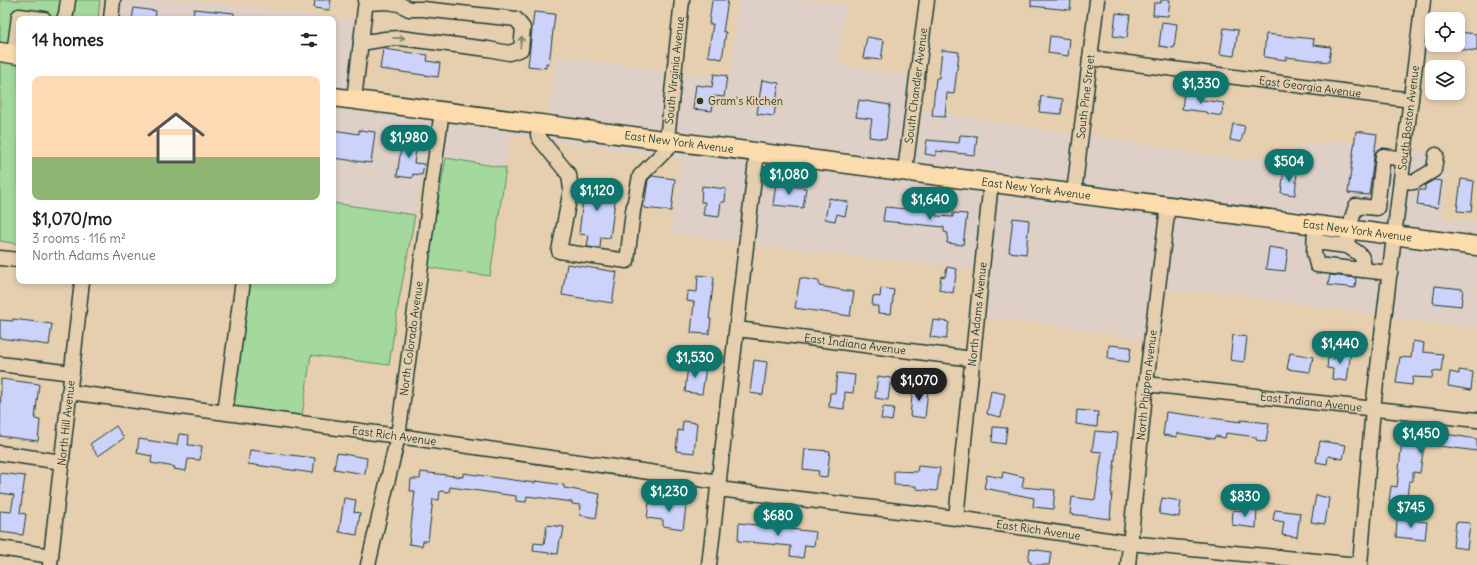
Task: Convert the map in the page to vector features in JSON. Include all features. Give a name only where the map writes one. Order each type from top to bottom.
[{"type":"main road","name":"East New York Avenue","points":[[336,96],[1168,206],[1315,233],[1394,235],[1477,246]]},
{"type":"street","points":[[65,16],[68,0]]},
{"type":"street","points":[[111,16],[113,0]]},
{"type":"street","name":"South Virginia Avenue","points":[[671,141],[682,0]]},
{"type":"street","name":"South Chandler Avenue","points":[[905,171],[927,0]]},
{"type":"street","name":"South Pine Street","points":[[1074,193],[1097,0]]},
{"type":"street","name":"South Boston Avenue","points":[[1359,565],[1373,408],[1423,0]]},
{"type":"street","points":[[354,99],[366,2],[388,2],[399,4],[409,9],[423,9],[516,19],[523,28],[521,49],[509,54],[488,49],[400,38],[385,38],[361,43]]},
{"type":"street","points":[[11,54],[16,30]]},
{"type":"street","name":"East Georgia Avenue","points":[[1090,58],[1411,100]]},
{"type":"street","name":"North Colorado Avenue","points":[[368,565],[398,436],[442,110]]},
{"type":"street","points":[[540,123],[538,135],[540,139],[569,175],[571,189],[560,251],[626,260],[640,176],[671,141]]},
{"type":"street","points":[[709,565],[757,152]]},
{"type":"street","points":[[1401,180],[1414,182],[1434,170],[1436,155]]},
{"type":"street","points":[[1363,270],[1364,261],[1349,235],[1356,206],[1377,208],[1383,156],[1404,159]]},
{"type":"street","name":"North Adams Avenue","points":[[956,518],[991,182]]},
{"type":"street","points":[[1377,203],[1398,206]]},
{"type":"street","name":"North Phippen Avenue","points":[[1128,565],[1146,384],[1168,206]]},
{"type":"street","points":[[1315,233],[1314,253],[1317,265],[1390,273]]},
{"type":"street","points":[[0,258],[16,260]]},
{"type":"street","name":"North Hill Avenue","points":[[51,560],[82,284]]},
{"type":"street","points":[[225,412],[243,284]]},
{"type":"street","name":"East Indiana Avenue","points":[[737,330],[972,359]]},
{"type":"street","points":[[0,364],[72,372]]},
{"type":"street","name":"East Indiana Avenue","points":[[1146,384],[1477,420]]},
{"type":"street","name":"East Rich Avenue","points":[[69,392],[398,436],[718,485],[1129,543],[1359,565]]},
{"type":"street","points":[[0,453],[62,462]]},
{"type":"street","points":[[0,548],[51,560]]},
{"type":"shaded area","points":[[118,0],[189,0],[324,16],[116,16]]},
{"type":"shaded area","points":[[738,0],[806,0],[847,4],[837,64],[912,76],[900,164],[673,135],[680,73],[730,77]]},
{"type":"shaded area","points":[[336,17],[358,20],[349,92],[336,90]]},
{"type":"shaded area","points":[[555,56],[669,71],[662,133],[548,117]]},
{"type":"shaded area","points":[[336,103],[435,116],[415,215],[336,203]]},
{"type":"shaded area","points":[[918,109],[1075,134],[1069,186],[911,166]]},
{"type":"shaded area","points":[[446,117],[751,157],[741,243],[670,233],[680,159],[510,135],[506,168],[446,158],[435,218],[426,217]]},
{"type":"shaded area","points":[[1086,135],[1243,160],[1333,140],[1399,149],[1390,228],[1080,188]]},
{"type":"shaded area","points":[[1410,151],[1435,154],[1448,174],[1442,217],[1477,222],[1477,240],[1401,230]]},
{"type":"shaded area","points":[[762,159],[985,188],[976,269],[810,252],[752,244]]},
{"type":"shaded area","points":[[995,189],[1162,211],[1146,339],[982,316]]},
{"type":"shaded area","points":[[1173,213],[1388,241],[1379,316],[1225,293],[1163,291]]},
{"type":"shaded area","points":[[1399,242],[1477,252],[1477,330],[1390,317]]},
{"type":"green space","points":[[0,0],[100,0],[98,16],[16,16],[16,49],[0,46]]},
{"type":"green space","points":[[0,59],[16,61],[16,244],[0,241]]},
{"type":"green space","points":[[446,158],[506,168],[490,276],[417,266],[426,217],[435,218]]},
{"type":"green space","points":[[336,203],[415,215],[399,300],[389,365],[311,355],[302,416],[231,407],[248,284],[336,284]]},
{"type":"building","points":[[315,0],[331,0],[329,10],[314,8]]},
{"type":"building","points":[[712,0],[728,0],[723,32],[726,32],[722,59],[708,56],[713,24],[709,24]]},
{"type":"building","points":[[1031,0],[1071,0],[1070,10],[1031,6]]},
{"type":"building","points":[[1161,0],[1170,0],[1168,16],[1153,15],[1154,3],[1161,3]]},
{"type":"building","points":[[134,8],[156,11],[155,16],[133,16]]},
{"type":"building","points":[[194,9],[234,13],[234,16],[193,16]]},
{"type":"building","points":[[534,12],[555,14],[549,64],[546,63],[546,68],[528,66]]},
{"type":"building","points":[[1116,13],[1130,15],[1127,38],[1113,36]]},
{"type":"building","points":[[1162,22],[1177,24],[1174,48],[1159,46]]},
{"type":"building","points":[[1224,28],[1238,30],[1234,56],[1220,54]]},
{"type":"building","points":[[1465,33],[1477,34],[1477,51],[1465,50]]},
{"type":"building","points":[[1266,34],[1314,39],[1313,45],[1331,47],[1329,62],[1286,57],[1286,60],[1264,57]]},
{"type":"building","points":[[1050,36],[1070,39],[1068,56],[1048,53]]},
{"type":"building","points":[[867,37],[884,40],[881,60],[863,58]]},
{"type":"building","points":[[383,49],[428,55],[427,61],[440,63],[438,77],[380,69]]},
{"type":"building","points":[[942,50],[959,52],[954,94],[947,93],[945,117],[932,116],[936,78],[939,78]]},
{"type":"building","points":[[714,74],[727,76],[724,97],[714,96],[712,111],[693,109],[696,85],[712,87]]},
{"type":"building","points":[[762,80],[779,83],[774,116],[757,114]]},
{"type":"building","points":[[1184,91],[1197,93],[1196,99],[1224,103],[1221,116],[1206,112],[1182,109]]},
{"type":"building","points":[[1041,96],[1063,99],[1061,114],[1039,112]]},
{"type":"building","points":[[859,100],[890,105],[886,139],[869,137],[872,119],[856,117]]},
{"type":"building","points":[[1233,124],[1245,126],[1241,142],[1230,140]]},
{"type":"building","points":[[336,130],[359,134],[359,130],[375,132],[371,163],[336,158]]},
{"type":"building","points":[[1356,131],[1377,134],[1369,195],[1348,193]]},
{"type":"building","points":[[960,135],[977,136],[975,155],[936,151],[936,156],[925,154],[927,140],[959,143]]},
{"type":"building","points":[[403,136],[418,138],[414,163],[424,164],[422,175],[413,174],[412,178],[397,176]]},
{"type":"building","points":[[1284,170],[1297,172],[1295,195],[1281,193]]},
{"type":"building","points":[[652,176],[675,179],[671,211],[644,208],[648,180]]},
{"type":"building","points":[[1461,179],[1474,181],[1471,212],[1457,211]]},
{"type":"building","points":[[1434,180],[1442,181],[1438,208],[1417,205],[1419,190],[1425,190],[1425,185]]},
{"type":"building","points":[[585,182],[617,186],[610,238],[601,237],[600,248],[587,247],[589,235],[579,234]]},
{"type":"building","points":[[776,184],[806,188],[803,208],[773,205]]},
{"type":"building","points":[[702,186],[726,189],[725,202],[721,202],[719,217],[703,215],[705,202],[701,202]]},
{"type":"building","points":[[829,198],[848,202],[845,216],[837,214],[835,221],[825,219]]},
{"type":"building","points":[[885,207],[936,210],[936,216],[953,217],[953,213],[967,214],[963,245],[947,243],[948,233],[944,232],[944,227],[883,221]]},
{"type":"building","points":[[1013,218],[1029,220],[1026,254],[1009,252]]},
{"type":"building","points":[[1269,247],[1288,250],[1285,271],[1266,269]]},
{"type":"building","points":[[567,264],[617,272],[612,303],[562,295]]},
{"type":"building","points":[[947,267],[957,269],[953,293],[939,290],[941,276],[945,277]]},
{"type":"building","points":[[698,275],[714,277],[709,319],[711,319],[709,334],[691,333],[694,302],[687,301],[688,291],[697,292]]},
{"type":"building","points":[[1330,275],[1356,278],[1355,288],[1328,285]]},
{"type":"building","points":[[800,278],[819,281],[819,286],[854,292],[850,316],[795,308]]},
{"type":"building","points":[[1435,286],[1463,289],[1461,306],[1433,303]]},
{"type":"building","points":[[881,288],[894,290],[891,314],[878,313],[878,306],[872,306],[873,296],[880,297]]},
{"type":"building","points":[[13,319],[52,324],[49,345],[0,338],[0,320],[13,321]]},
{"type":"building","points":[[933,320],[949,322],[946,339],[930,337]]},
{"type":"building","points":[[1233,335],[1247,337],[1244,362],[1230,360]]},
{"type":"building","points":[[1413,341],[1424,343],[1423,352],[1443,354],[1441,372],[1433,371],[1432,378],[1413,377],[1412,385],[1396,383],[1400,357],[1411,358]]},
{"type":"building","points":[[1109,345],[1131,347],[1129,362],[1108,359]]},
{"type":"building","points":[[1335,349],[1351,351],[1347,381],[1332,379],[1333,369],[1327,368],[1328,358],[1334,359]]},
{"type":"building","points":[[1290,353],[1313,357],[1310,372],[1287,369]]},
{"type":"building","points":[[754,360],[767,362],[763,395],[750,393]]},
{"type":"building","points":[[688,365],[706,367],[702,394],[685,392]]},
{"type":"building","points":[[1459,370],[1473,372],[1471,390],[1448,386],[1450,372],[1459,374]]},
{"type":"building","points":[[837,373],[855,375],[853,393],[845,392],[844,409],[829,407],[830,393],[835,393]]},
{"type":"building","points":[[878,376],[891,378],[888,400],[875,398]]},
{"type":"building","points":[[1,379],[39,384],[35,419],[40,420],[38,441],[0,436]]},
{"type":"building","points":[[913,387],[928,389],[925,418],[910,416]]},
{"type":"building","points":[[991,391],[1005,394],[1001,417],[987,414]]},
{"type":"building","points":[[883,407],[894,408],[892,421],[881,419]]},
{"type":"building","points":[[1077,410],[1098,412],[1097,427],[1076,424]]},
{"type":"building","points":[[1166,412],[1241,422],[1241,420],[1269,423],[1266,442],[1256,440],[1256,437],[1226,433],[1225,438],[1215,436],[1214,439],[1177,433],[1177,437],[1163,435]]},
{"type":"building","points":[[683,421],[697,423],[694,453],[676,451],[678,430],[682,431]]},
{"type":"building","points":[[1402,425],[1419,427],[1419,430],[1477,439],[1477,451],[1424,444],[1420,473],[1413,472],[1413,481],[1409,481],[1406,504],[1389,502],[1391,486],[1397,487],[1402,441],[1400,440]]},
{"type":"building","points":[[116,426],[124,438],[98,456],[90,444]]},
{"type":"building","points":[[993,427],[1007,428],[1005,444],[992,442]]},
{"type":"building","points":[[1095,431],[1118,433],[1111,493],[1110,519],[1070,514],[1072,497],[1095,500],[1102,452],[1092,451]]},
{"type":"building","points":[[179,434],[189,435],[188,445],[202,446],[200,460],[188,459],[186,471],[174,469],[175,467],[151,463],[152,456],[137,453],[139,439],[177,445]]},
{"type":"building","points":[[1320,441],[1346,445],[1343,459],[1328,456],[1327,464],[1316,462]]},
{"type":"building","points":[[805,449],[830,451],[827,477],[818,476],[819,471],[803,469]]},
{"type":"building","points":[[250,450],[315,458],[313,473],[248,464]]},
{"type":"building","points":[[337,453],[367,458],[365,474],[334,469]]},
{"type":"building","points":[[918,466],[940,468],[937,491],[916,489],[916,486],[894,485],[894,471],[917,472]]},
{"type":"building","points":[[421,472],[463,477],[463,473],[535,483],[536,481],[564,485],[564,488],[600,494],[596,518],[580,515],[581,505],[572,504],[572,502],[527,496],[526,502],[516,501],[516,496],[450,487],[449,492],[440,491],[439,500],[433,499],[428,541],[423,541],[422,546],[409,544],[415,491],[410,491],[411,479],[420,479]]},
{"type":"building","points":[[1003,472],[1024,477],[1022,487],[1055,490],[1053,509],[1033,507],[1034,498],[984,488],[987,475],[1002,478]]},
{"type":"building","points":[[0,473],[25,476],[20,513],[26,514],[23,535],[0,532],[0,511],[11,512],[14,495],[0,493]]},
{"type":"building","points":[[1316,495],[1329,498],[1325,524],[1311,522]]},
{"type":"building","points":[[344,498],[356,500],[354,512],[360,513],[357,535],[339,532]]},
{"type":"building","points":[[671,498],[687,500],[683,529],[663,526],[663,520],[647,518],[649,503],[670,505]]},
{"type":"building","points":[[1162,498],[1181,501],[1179,517],[1159,514]]},
{"type":"building","points":[[1244,507],[1257,508],[1256,528],[1232,525],[1233,510],[1244,511]]},
{"type":"building","points":[[1275,510],[1300,513],[1297,537],[1282,535],[1284,522],[1273,520]]},
{"type":"building","points":[[1397,519],[1427,522],[1425,540],[1396,537]]},
{"type":"building","points":[[1456,522],[1470,523],[1467,549],[1453,547]]},
{"type":"building","points":[[739,523],[816,532],[814,546],[805,545],[803,558],[790,556],[791,546],[738,541]]},
{"type":"building","points":[[547,525],[564,527],[562,539],[560,539],[558,554],[533,551],[534,543],[544,544]]},
{"type":"building","points":[[1030,549],[1051,552],[1049,565],[1031,565],[1031,562],[1028,561]]},
{"type":"place","name":"Gram's Kitchen","points":[[700,101]]}]
